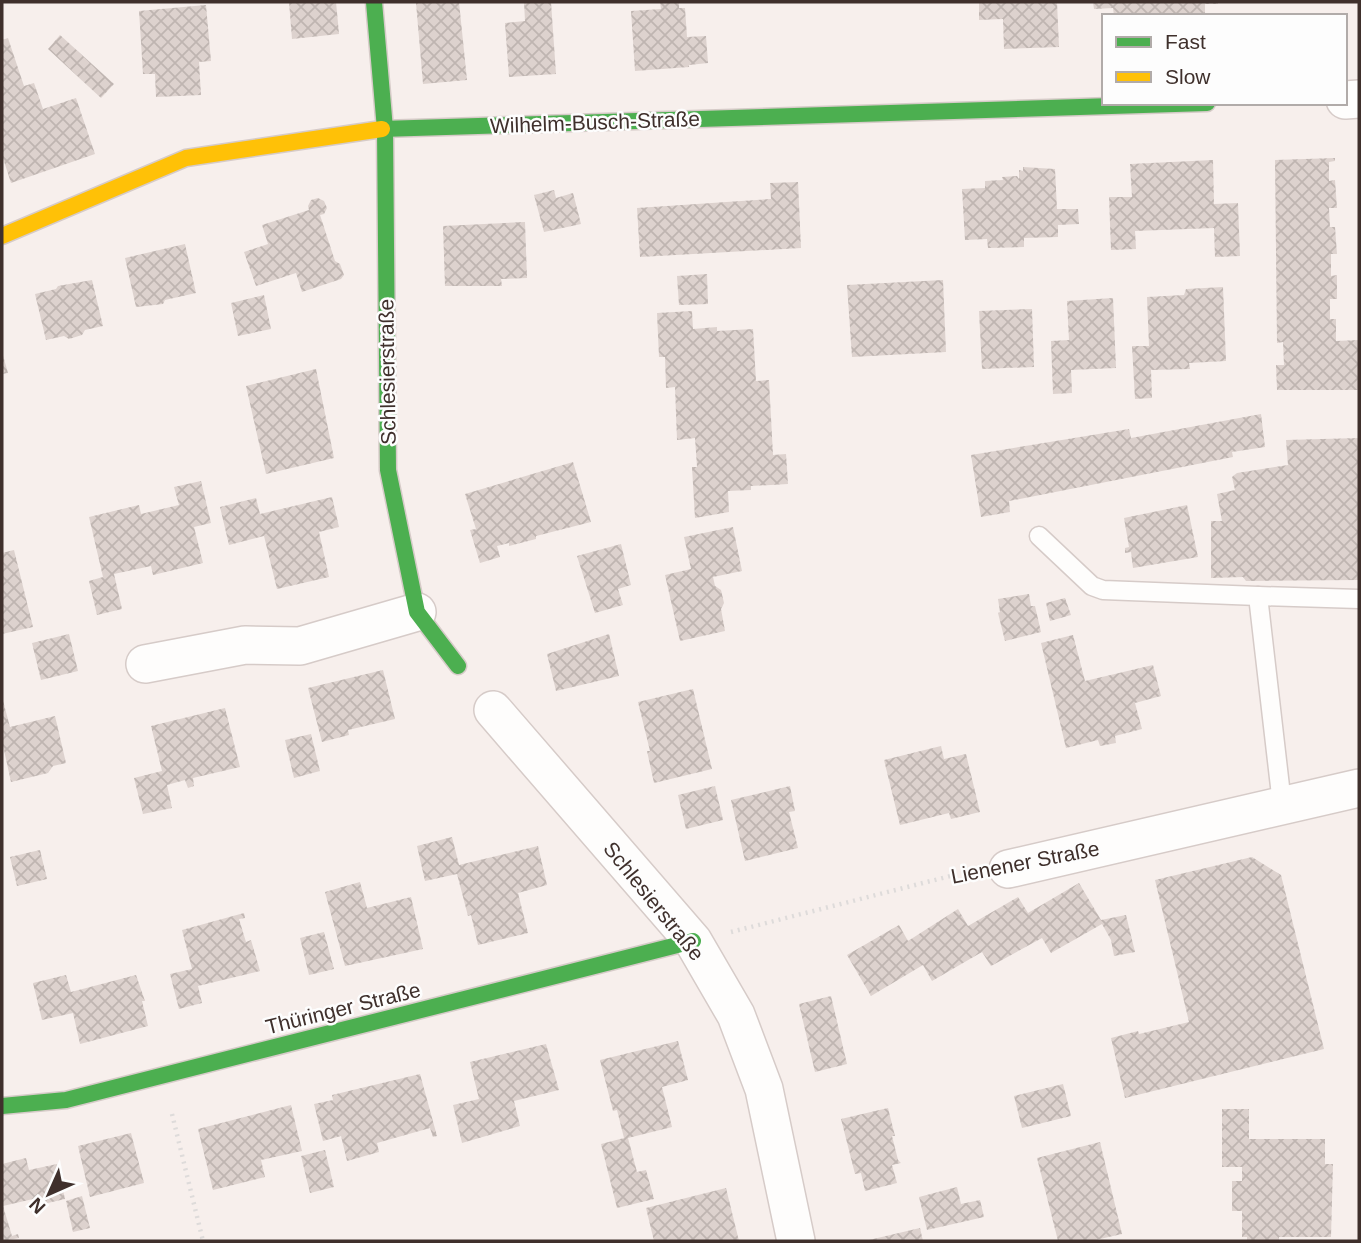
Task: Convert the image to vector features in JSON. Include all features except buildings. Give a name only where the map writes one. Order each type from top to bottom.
[{"type":"street","name":"Schlesierstraße","points":[[374,2],[385,129],[388,470],[417,612],[458,666]]},
{"type":"street","name":"Wilhelm-Busch-Straße","points":[[2,236],[186,159],[385,129],[1143,105]]},
{"type":"street","points":[[145,664],[245,645],[300,646],[417,612]]},
{"type":"street","name":"Schlesierstraße","points":[[493,710],[693,941],[736,1015],[764,1089],[796,1241]]},
{"type":"street","name":"Lienener Straße","points":[[1008,869],[1359,788]]},
{"type":"street","name":"Thüringer Straße","points":[[2,1106],[66,1100],[693,941]]},
{"type":"lane","points":[[1039,536],[1092,586],[1102,590],[1359,599]]},
{"type":"lane","points":[[1258,596],[1282,804]]},
{"type":"path","name":"Lienener Straße","points":[[693,941],[994,865],[1008,869]]},
{"type":"path","points":[[163,1075],[203,1241]]},
{"type":"traffic: fast","points":[[374,2],[385,129],[388,470],[417,612],[458,666]]},
{"type":"traffic: fast","points":[[382,129],[1144,105]]},
{"type":"traffic: fast","points":[[2,1106],[66,1100],[693,941]]},
{"type":"traffic: slow","points":[[2,236],[186,158],[382,129]]}]
